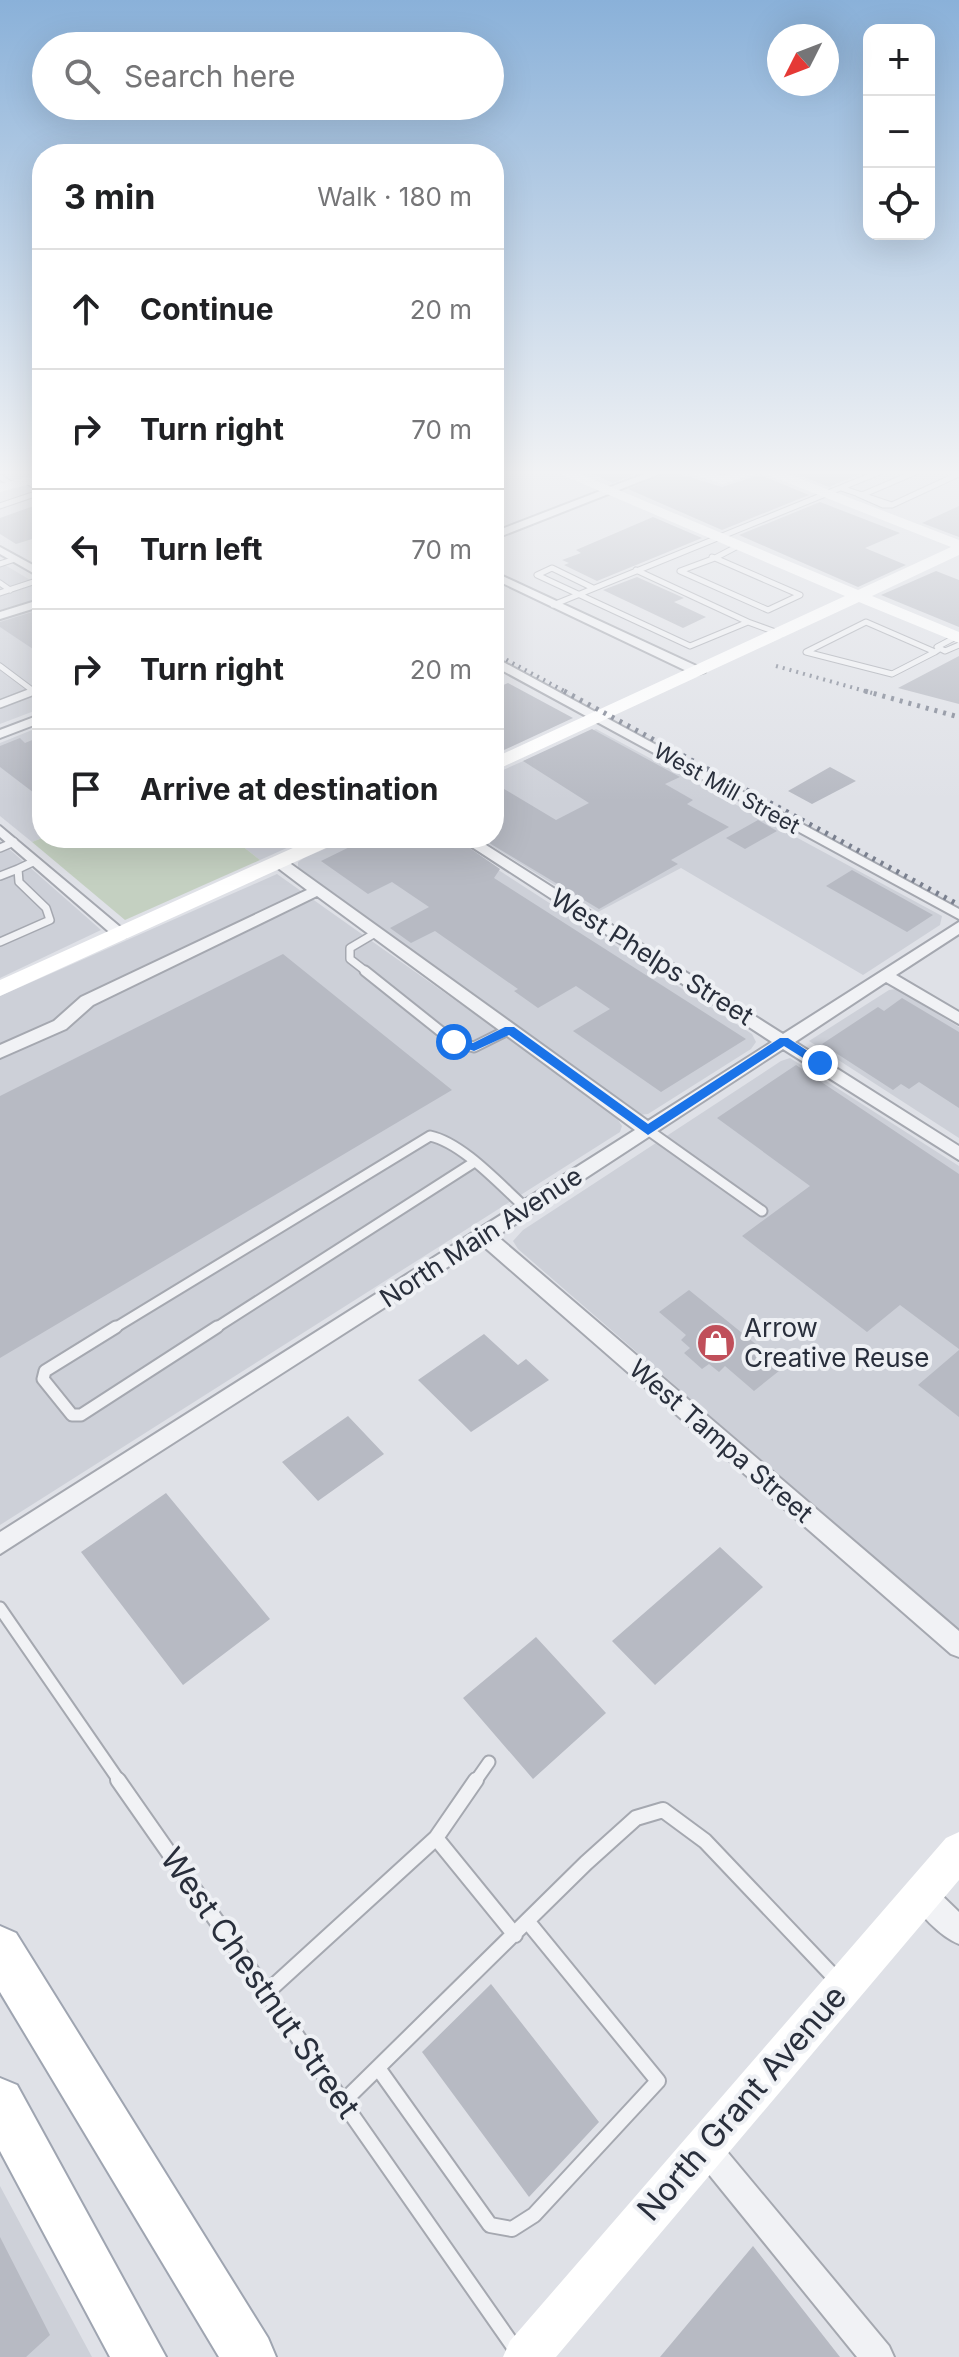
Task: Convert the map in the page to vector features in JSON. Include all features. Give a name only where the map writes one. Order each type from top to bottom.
[{"type":"main road","points":[[821,581],[958,640]]},
{"type":"main road","points":[[504,761],[890,581]]},
{"type":"main road","points":[[0,989],[310,848]]},
{"type":"main road","name":"North Grant Avenue","points":[[524,2357],[959,1851]]},
{"type":"main road","points":[[0,1949],[249,2357]]},
{"type":"main road","points":[[0,2102],[139,2357]]},
{"type":"street","points":[[506,581],[699,672]]},
{"type":"street","points":[[0,616],[32,605]]},
{"type":"street","name":"West Mill Street","points":[[504,666],[959,915]]},
{"type":"street","points":[[0,734],[32,722]]},
{"type":"street","points":[[0,830],[7,845],[35,861],[120,934]]},
{"type":"street","name":"West Phelps Street","points":[[481,848],[959,1154]]},
{"type":"street","points":[[279,862],[648,1130]]},
{"type":"street","points":[[0,1052],[60,1025],[87,1001],[318,890]]},
{"type":"street","name":"North Main Avenue","points":[[1,1541],[484,1236],[959,927]]},
{"type":"street","points":[[885,975],[959,1019]]},
{"type":"street","name":"West Tampa Street","points":[[484,1236],[959,1646]]},
{"type":"street","points":[[922,1894],[959,1931]]},
{"type":"street","points":[[704,2146],[878,2357]]},
{"type":"lane","points":[[0,593],[32,581]]},
{"type":"lane","points":[[550,581],[690,646],[748,622]]},
{"type":"lane","points":[[579,581],[593,588]]},
{"type":"lane","points":[[553,605],[610,581]]},
{"type":"lane","points":[[660,581],[781,634]]},
{"type":"lane","points":[[703,581],[768,610],[800,595],[769,581]]},
{"type":"lane","points":[[0,583],[10,590]]},
{"type":"lane","points":[[936,651],[866,622],[806,652],[892,674],[936,651],[937,647],[958,640]]},
{"type":"lane","points":[[0,666],[32,690]]},
{"type":"lane","points":[[0,704],[32,692]]},
{"type":"lane","points":[[0,876],[35,861]]},
{"type":"lane","points":[[0,942],[50,920],[46,908],[19,882],[18,869]]},
{"type":"lane","points":[[377,932],[350,948],[350,959],[454,1042],[474,1047],[510,1029]]},
{"type":"lane","points":[[648,1130],[762,1211]]},
{"type":"lane","points":[[473,1163],[81,1415],[72,1415],[43,1379],[45,1371],[430,1136],[442,1136],[526,1208]]},
{"type":"lane","name":"West Chestnut Street","points":[[0,1608],[265,1994],[524,2357]]},
{"type":"lane","points":[[265,1994],[436,1838],[489,1762]]},
{"type":"lane","points":[[344,2101],[586,1863],[636,1818],[663,1810],[705,1841],[842,1985]]},
{"type":"lane","points":[[436,1838],[515,1935]]},
{"type":"lane","points":[[378,2068],[490,2225],[512,2229],[534,2215],[658,2081],[528,1922]]},
{"type":"shaded area","points":[[0,581],[32,581],[32,600],[0,611]]},
{"type":"shaded area","points":[[32,609],[32,712],[0,724],[0,620]]},
{"type":"shaded area","points":[[596,729],[942,916],[940,925],[863,975],[681,868],[598,912],[495,848],[504,848],[504,770]]},
{"type":"shaded area","points":[[32,730],[32,842],[0,816],[0,743]]},
{"type":"shaded area","points":[[0,841],[101,930],[0,978]]},
{"type":"shaded area","points":[[245,848],[287,848],[260,860]]},
{"type":"shaded area","points":[[327,848],[464,848],[752,1034],[756,1042],[751,1049],[648,1114],[638,1115],[298,867],[298,862]]},
{"type":"shaded area","points":[[277,874],[613,1112],[622,1126],[620,1132],[0,1525],[0,996]]},
{"type":"shaded area","points":[[896,989],[959,1027],[959,1138],[809,1041],[889,990]]},
{"type":"shaded area","points":[[790,1058],[959,1166],[959,1632],[518,1249],[513,1241],[523,1230]]},
{"type":"shaded area","points":[[0,2186],[92,2357],[0,2357]]},
{"type":"green space","points":[[39,848],[245,848],[260,860],[125,920]]},
{"type":"building","points":[[627,581],[646,581],[684,598],[674,602],[706,617],[683,628],[603,590]]},
{"type":"building","points":[[844,581],[871,581],[858,587]]},
{"type":"building","points":[[913,581],[959,581],[959,627],[881,595]]},
{"type":"building","points":[[32,612],[32,648],[0,627],[0,622]]},
{"type":"building","points":[[959,656],[959,704],[898,688]]},
{"type":"building","points":[[508,683],[573,718],[504,750],[504,685]]},
{"type":"building","points":[[592,729],[680,777],[665,784],[693,800],[687,804],[729,827],[671,860],[678,864],[599,909],[498,848],[504,848],[504,789],[556,820],[589,803],[523,761]]},
{"type":"building","points":[[20,738],[25,743],[32,740],[32,791],[0,767],[0,746]]},
{"type":"building","points":[[830,767],[856,781],[812,804],[788,791]]},
{"type":"building","points":[[758,820],[777,831],[745,849],[726,838]]},
{"type":"building","points":[[348,848],[470,848],[500,869],[494,878],[746,1039],[661,1092],[573,1031],[610,1009],[576,986],[538,1008],[514,991],[518,989],[435,931],[411,943],[390,928],[429,907],[392,882],[368,894],[321,861]]},
{"type":"building","points":[[852,870],[933,915],[907,932],[826,886]]},
{"type":"building","points":[[283,954],[452,1090],[0,1358],[0,1096]]},
{"type":"building","points":[[902,998],[959,1032],[959,1108],[919,1082],[909,1089],[901,1084],[893,1090],[822,1044],[878,1007],[884,1011]]},
{"type":"building","points":[[796,1065],[959,1174],[959,1349],[900,1305],[867,1332],[742,1236],[810,1186],[717,1118]]},
{"type":"building","points":[[689,1290],[784,1367],[754,1391],[725,1366],[719,1372],[709,1364],[702,1369],[684,1353],[690,1348],[681,1340],[686,1335],[659,1312]]},
{"type":"building","points":[[484,1334],[518,1365],[526,1359],[549,1380],[471,1432],[418,1380]]},
{"type":"building","points":[[959,1350],[959,1417],[918,1385]]},
{"type":"building","points":[[348,1416],[384,1454],[318,1501],[282,1462]]},
{"type":"building","points":[[166,1493],[270,1619],[183,1685],[81,1552]]},
{"type":"building","points":[[720,1547],[763,1587],[655,1685],[612,1641]]},
{"type":"building","points":[[536,1637],[606,1713],[533,1779],[463,1698]]},
{"type":"building","points":[[491,1984],[599,2122],[529,2197],[422,2052]]},
{"type":"building","points":[[0,2237],[50,2335],[26,2357],[0,2357]]},
{"type":"building","points":[[753,2246],[840,2357],[660,2357]]},
{"type":"railway","points":[[504,658],[568,693]]},
{"type":"railway","points":[[776,666],[872,693]]},
{"type":"railway","points":[[564,691],[959,905]]},
{"type":"railway","points":[[865,691],[959,717]]},
{"type":"place","name":"Arrow Creative Reuse","points":[[716,1343]]},
{"type":"route","points":[[454,1042],[474,1047],[510,1029],[648,1130],[784,1041],[820,1063]]}]
